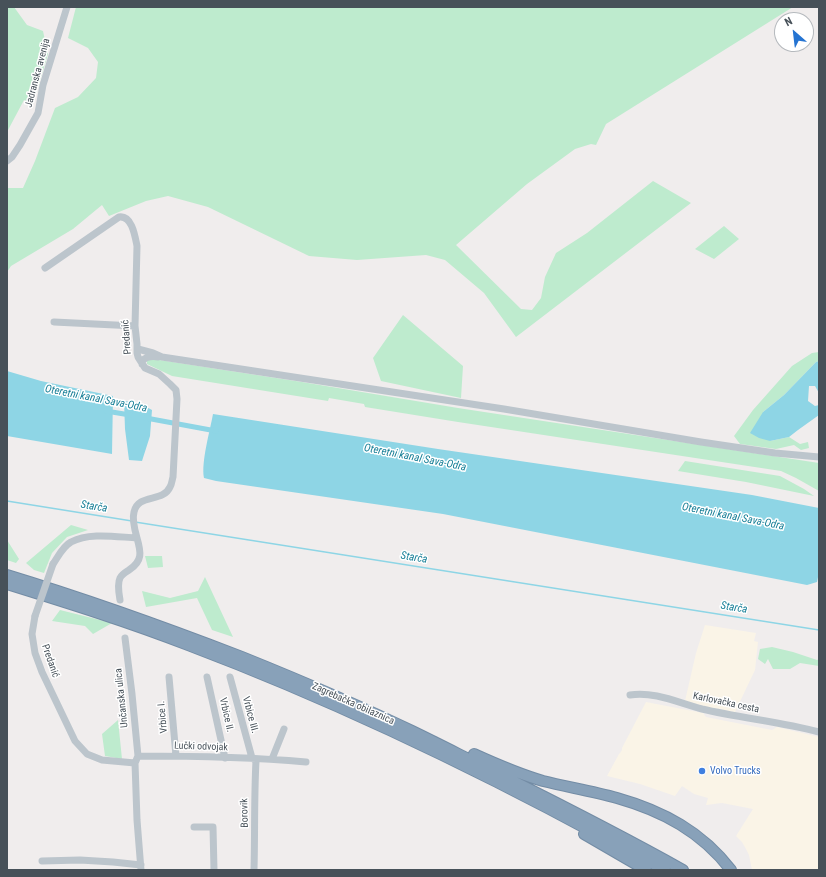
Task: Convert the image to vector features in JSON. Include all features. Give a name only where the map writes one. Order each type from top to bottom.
[{"type":"highway","name":"Zagrebačka obilaznica","points":[[7,575],[57,590],[193,638],[312,686],[412,730],[568,808],[683,870]]},
{"type":"highway","name":"Zagrebačka obilaznica","points":[[7,584],[100,614],[188,645],[341,708],[484,776],[665,870]]},
{"type":"highway","points":[[412,730],[424,730],[494,763],[541,780],[616,797],[644,806],[679,822],[708,844],[730,869]]},
{"type":"highway","points":[[484,776],[502,790],[559,819],[646,870]]},
{"type":"street","name":"Jadranska avenija","points":[[7,161],[12,157],[20,145],[38,113],[44,85],[67,7]]},
{"type":"street","name":"Predanić","points":[[45,268],[114,220],[123,216],[127,218],[131,223],[137,246],[135,326],[138,357],[146,368],[159,374],[176,390],[177,409],[173,478],[170,488],[162,495],[144,500],[136,506],[134,518],[140,558],[137,564],[123,574],[118,582],[120,600]]},
{"type":"street","points":[[54,322],[135,326]]},
{"type":"street","points":[[138,349],[153,353],[162,358]]},
{"type":"street","points":[[142,364],[144,359],[152,356],[497,408],[705,443],[774,453],[819,457]]},
{"type":"street","name":"Predanić","points":[[135,763],[102,760],[87,754],[75,741],[42,672],[35,653],[32,634],[35,616],[53,564],[70,542],[82,538],[100,536],[136,538]]},
{"type":"street","name":"Unčanska ulica","points":[[125,638],[138,756]]},
{"type":"street","name":"Vrbice I.","points":[[169,677],[176,756]]},
{"type":"street","name":"Vrbice II.","points":[[207,677],[225,758]]},
{"type":"street","name":"Vrbice III.","points":[[230,677],[252,758]]},
{"type":"street","name":"Karlovačka cesta","points":[[630,695],[638,694],[654,696],[701,709],[819,732]]},
{"type":"street","points":[[272,759],[284,729]]},
{"type":"street","points":[[42,861],[80,860],[113,862],[141,867],[137,820],[135,763],[138,756]]},
{"type":"street","name":"Lučki odvojak","points":[[138,756],[252,758],[306,762]]},
{"type":"street","name":"Borovik","points":[[252,758],[256,761],[254,870]]},
{"type":"street","points":[[194,827],[214,827],[214,870]]},
{"type":"shaded area","points":[[705,625],[756,633],[754,641],[758,642],[755,670],[735,712],[706,707],[685,701],[696,653]]},
{"type":"shaded area","points":[[646,702],[703,713],[706,717],[772,730],[777,727],[819,737],[819,870],[752,870],[749,855],[742,842],[736,836],[753,809],[722,803],[706,805],[708,798],[694,794],[682,786],[675,796],[640,784],[607,776]]},
{"type":"green space","points":[[7,7],[14,7],[27,25],[43,31],[48,54],[33,104],[24,100],[7,132]]},
{"type":"green space","points":[[76,7],[793,7],[785,12],[774,12],[774,19],[606,124],[596,145],[591,144],[575,149],[527,184],[456,245],[521,309],[532,310],[541,298],[545,277],[556,253],[587,233],[653,181],[691,203],[516,337],[484,293],[445,260],[426,255],[357,260],[309,256],[208,207],[168,196],[146,201],[109,216],[102,205],[73,229],[11,266],[7,272],[7,188],[23,188],[55,108],[78,97],[96,78],[98,62],[88,48],[68,38]]},
{"type":"green space","points":[[724,226],[739,239],[714,259],[695,249]]},
{"type":"green space","points":[[403,315],[463,366],[461,398],[381,381],[373,358]]},
{"type":"green space","points":[[819,352],[819,361],[816,362],[784,395],[763,412],[770,441],[789,437],[800,444],[808,442],[809,448],[801,450],[794,445],[776,449],[740,444],[734,436],[753,410],[792,366],[812,353]]},
{"type":"green space","points":[[153,359],[458,408],[819,463],[819,491],[781,471],[365,407],[364,404],[329,398],[328,401],[172,376],[147,364],[147,360]]},
{"type":"green space","points":[[685,461],[780,476],[814,496],[746,482],[678,471]]},
{"type":"green space","points":[[71,525],[88,530],[67,537],[52,553],[44,573],[34,570],[26,563]]},
{"type":"green space","points":[[7,540],[19,559],[16,563],[7,560]]},
{"type":"green space","points":[[145,556],[162,556],[163,567],[148,568]]},
{"type":"green space","points":[[205,577],[233,637],[212,630],[197,598],[146,607],[142,591],[170,598],[198,591]]},
{"type":"green space","points":[[60,610],[112,623],[93,634],[85,626],[52,621]]},
{"type":"green space","points":[[772,647],[817,660],[819,659],[819,666],[800,663],[790,669],[773,669],[768,659],[765,664],[758,659],[760,649]]},
{"type":"green space","points":[[118,720],[122,759],[105,756],[102,734]]},
{"type":"water","points":[[819,361],[819,393],[815,386],[809,386],[808,401],[815,406],[819,405],[819,415],[789,437],[770,441],[759,438],[750,433],[763,412],[784,395],[816,362]]},
{"type":"water","points":[[7,371],[41,381],[113,396],[112,454],[7,436]]},
{"type":"water","points":[[124,401],[139,403],[152,410],[150,436],[142,461],[129,460],[125,429]]},
{"type":"water","points":[[213,414],[752,495],[819,508],[819,572],[817,582],[807,585],[443,514],[204,478],[203,471],[205,455]]},
{"type":"waterway","name":"Oteretni kanal Sava-Odra","points":[[106,411],[130,415]]},
{"type":"waterway","name":"Oteretni kanal Sava-Odra","points":[[146,418],[216,431]]},
{"type":"waterway","name":"Starča","points":[[7,501],[132,521]]},
{"type":"waterway","name":"Starča","points":[[135,522],[819,630]]},
{"type":"place","name":"Volvo Trucks","points":[[702,771]]}]
